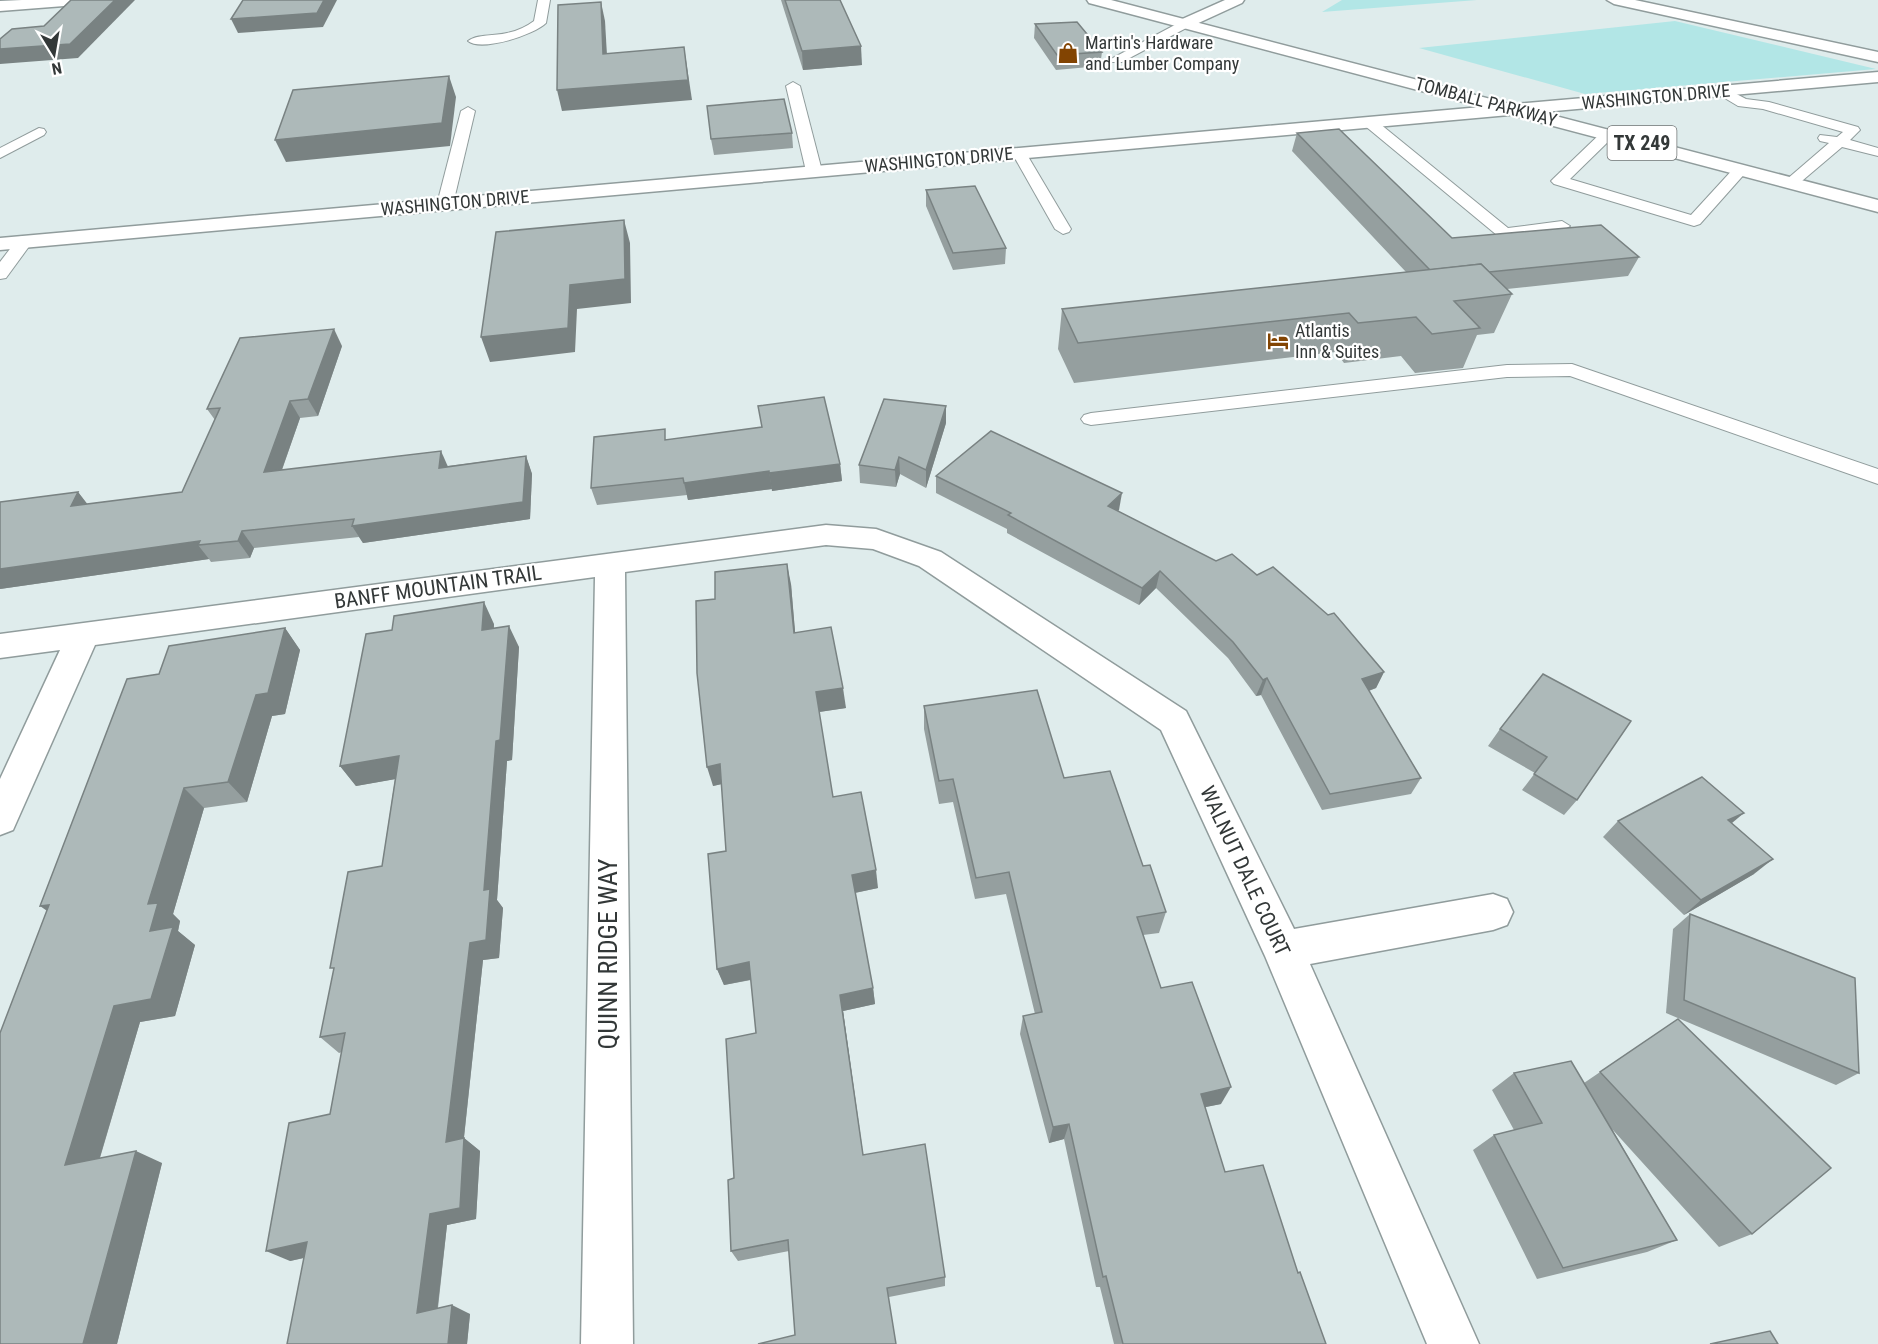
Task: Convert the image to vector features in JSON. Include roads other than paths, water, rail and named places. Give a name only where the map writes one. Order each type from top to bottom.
[{"type":"street","points":[[0,6],[77,6],[90,0]]},
{"type":"street","name":"TOMBALL PARKWAY","points":[[1094,0],[1878,206]]},
{"type":"street","points":[[1186,23],[1237,0]]},
{"type":"street","points":[[1614,0],[1878,57]]},
{"type":"street","name":"WASHINGTON DRIVE","points":[[0,244],[1878,77]]},
{"type":"street","name":"BANFF MOUNTAIN TRAIL","points":[[0,646],[825,535],[876,539]]},
{"type":"street","name":"WALNUT DALE COURT","points":[[876,539],[930,559],[1174,721],[1283,950],[1453,1344]]},
{"type":"street","name":"QUINN RIDGE WAY","points":[[606,1344],[610,563]]},
{"type":"street","points":[[0,819],[83,635]]},
{"type":"street","points":[[1283,950],[1493,912]]},
{"type":"lane","points":[[474,41],[513,38],[530,30],[540,23],[544,0]]},
{"type":"lane","points":[[1117,59],[1186,23]]},
{"type":"lane","points":[[793,86],[814,171]]},
{"type":"lane","points":[[1723,91],[1744,110],[1764,105],[1853,130],[1791,183]]},
{"type":"lane","points":[[445,204],[468,111]]},
{"type":"lane","points":[[1369,122],[1504,233],[1562,226]]},
{"type":"lane","points":[[0,154],[39,132]]},
{"type":"lane","points":[[1608,134],[1559,181],[1694,221],[1740,170]]},
{"type":"lane","points":[[1814,136],[1878,152]]},
{"type":"lane","points":[[1019,153],[1063,229]]},
{"type":"lane","points":[[0,274],[25,242]]},
{"type":"lane","points":[[1091,419],[1507,371],[1572,370],[1878,477]]},
{"type":"place","name":"Martin's Hardware and Lumber Company","points":[[1068,53]]},
{"type":"place","name":"Atlantis Inn & Suites","points":[[1278,341]]}]
